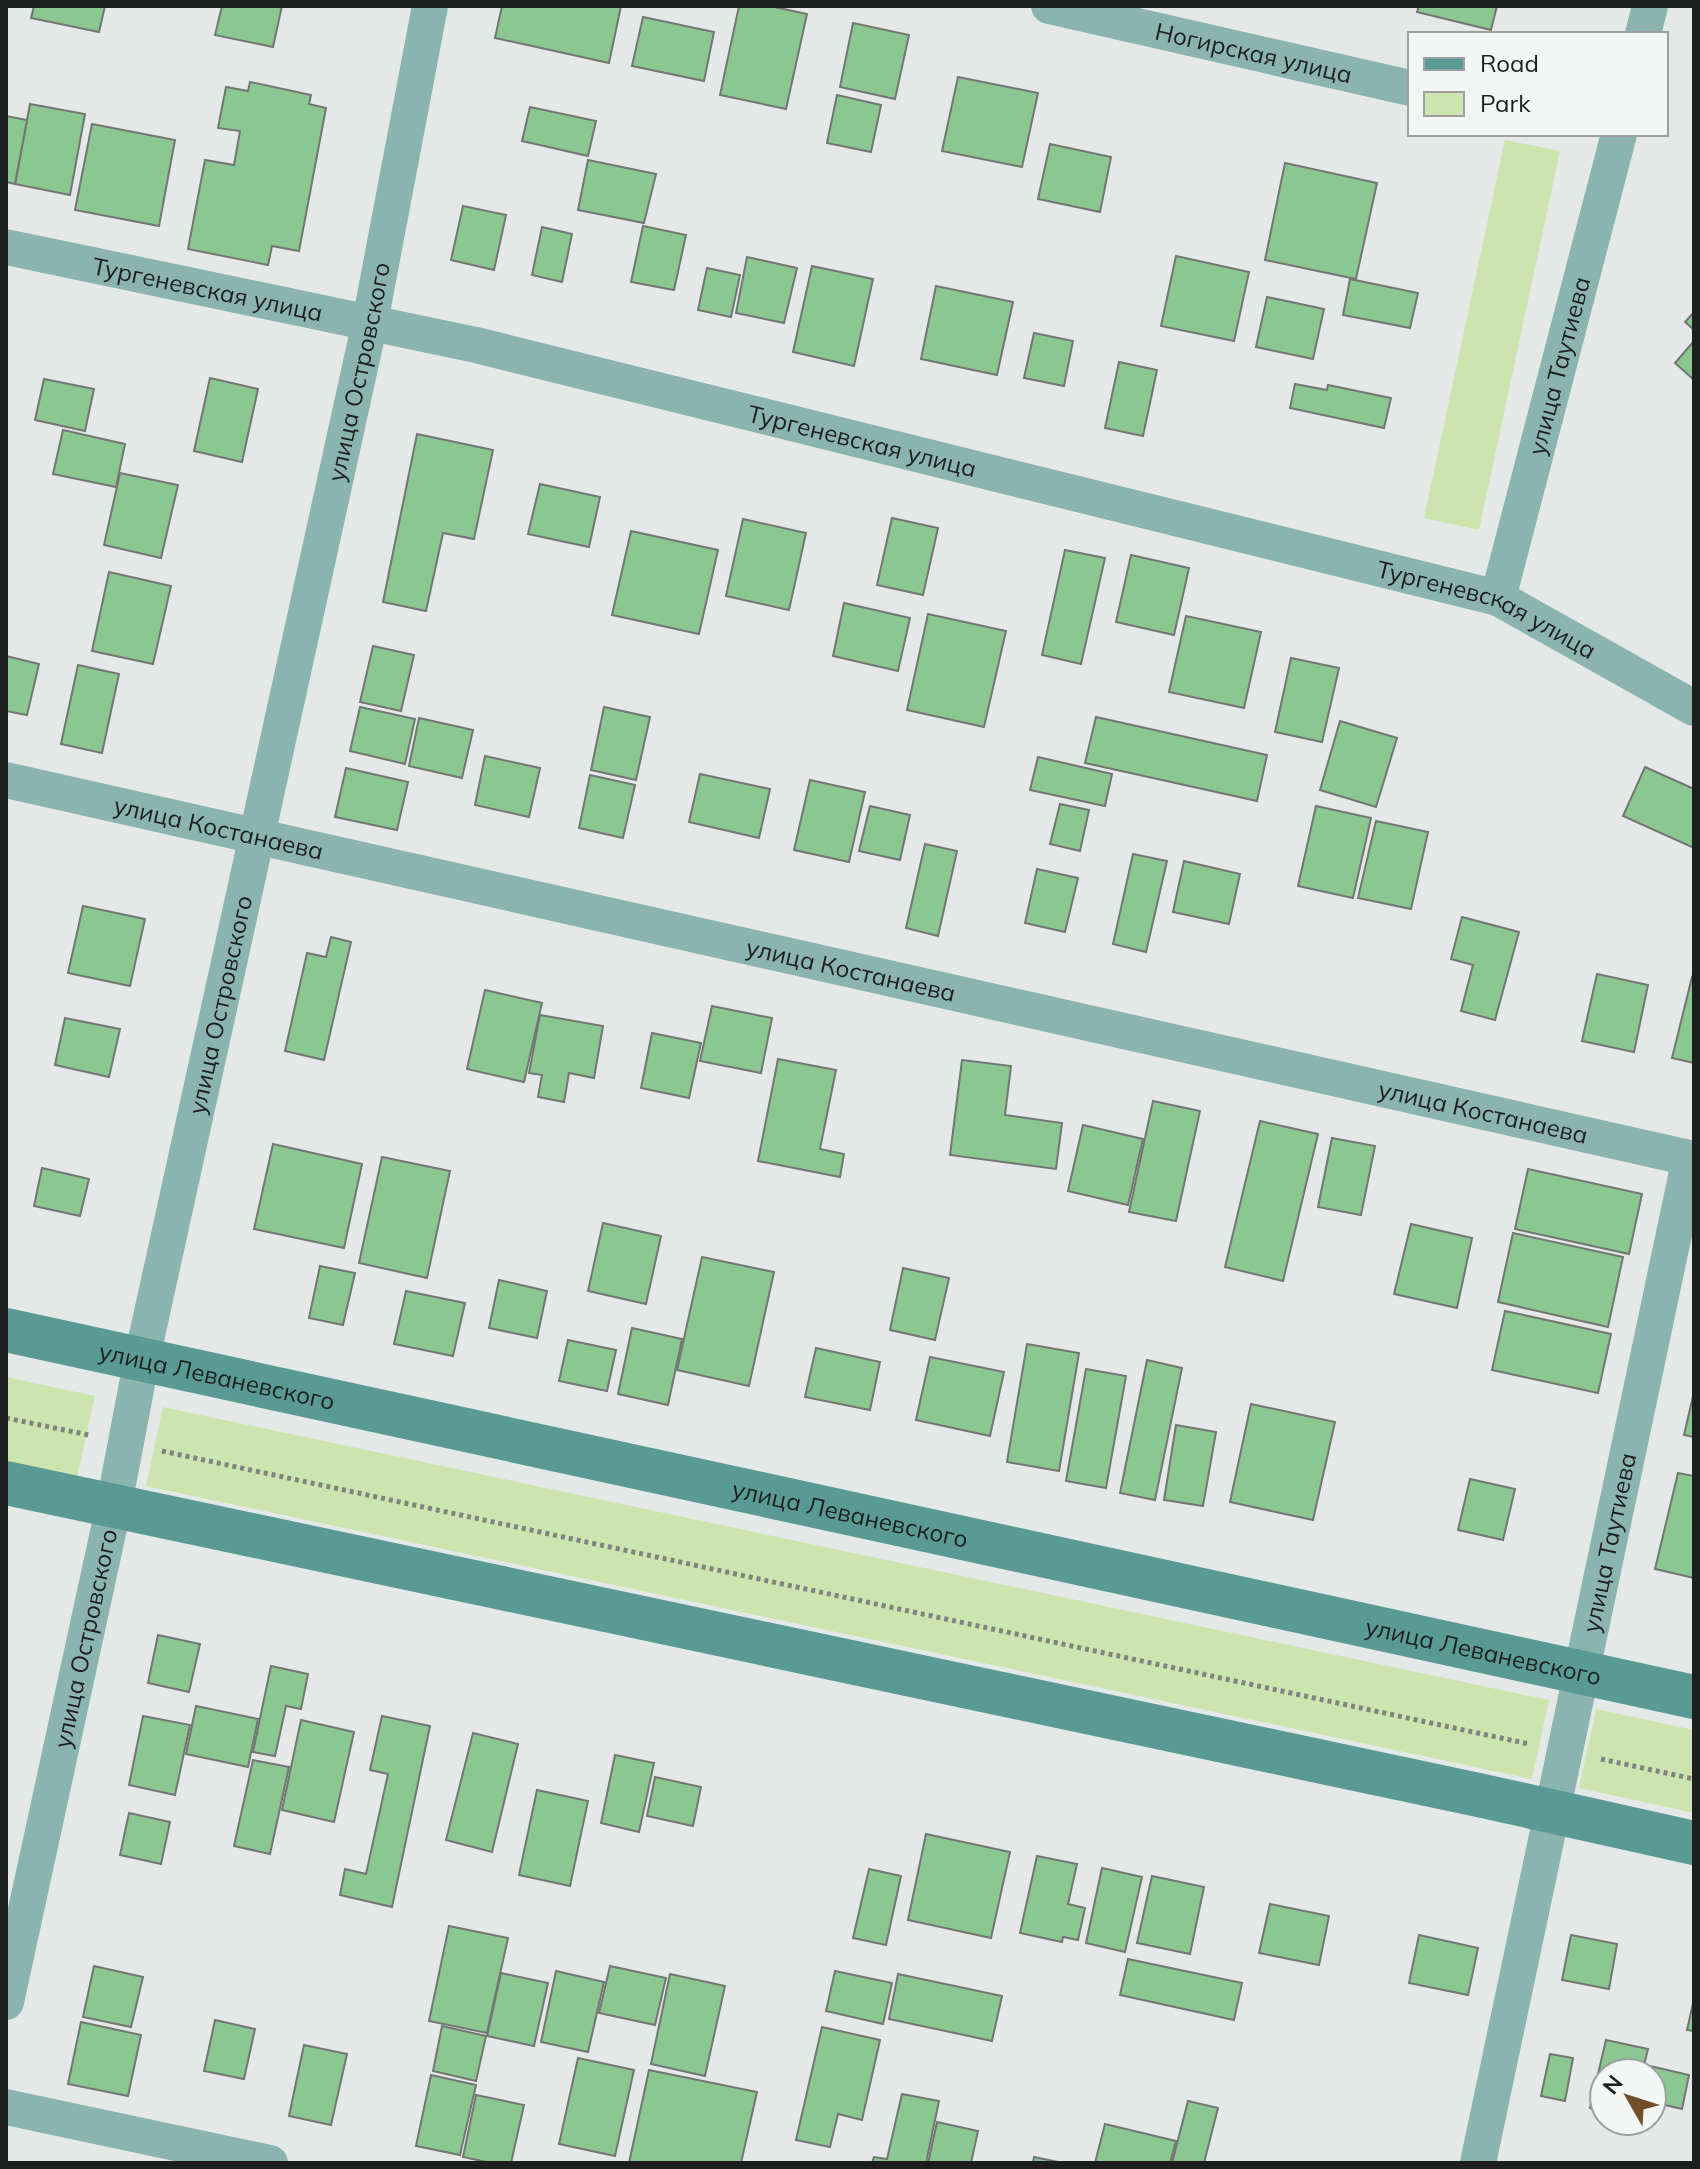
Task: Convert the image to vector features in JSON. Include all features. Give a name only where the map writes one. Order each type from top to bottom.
[{"type":"street","name":"улица Островского","points":[[6,2002],[114,1505],[142,1358],[370,322],[430,6]]},
{"type":"street","name":"Ногирская улица","points":[[1049,6],[1408,88]]},
{"type":"street","points":[[1644,32],[1650,6]]},
{"type":"street","name":"улица Таутиева","points":[[1498,598],[1617,136]]},
{"type":"street","name":"Тургеневская улица","points":[[6,247],[491,348],[1498,598],[1694,708]]},
{"type":"street","name":"улица Костанаева","points":[[6,780],[1692,1159]]},
{"type":"street","name":"улица Таутиева","points":[[1478,2163],[1692,1159]]},
{"type":"street","name":"улица Леваневского","points":[[6,1330],[1694,1697]]},
{"type":"street","points":[[6,1483],[1694,1843]]},
{"type":"street","points":[[6,2107],[270,2163]]},
{"type":"path","points":[[6,1418],[1694,1779]]},
{"type":"green space","points":[[1505,140],[1560,151],[1479,530],[1424,518]]},
{"type":"green space","points":[[6,1377],[95,1396],[77,1477],[6,1462]]},
{"type":"green space","points":[[163,1407],[1549,1700],[1532,1779],[146,1486]]},
{"type":"green space","points":[[1596,1709],[1694,1730],[1694,1813],[1579,1788]]},
{"type":"building","points":[[34,6],[105,6],[99,32],[31,18]]},
{"type":"building","points":[[222,6],[282,6],[273,47],[215,35]]},
{"type":"building","points":[[502,6],[621,6],[609,63],[495,38]]},
{"type":"building","points":[[739,6],[770,6],[807,14],[786,109],[720,95]]},
{"type":"building","points":[[1419,6],[1497,6],[1491,30],[1417,12]]},
{"type":"building","points":[[643,17],[714,32],[704,81],[632,66]]},
{"type":"building","points":[[853,23],[909,35],[895,99],[840,87]]},
{"type":"building","points":[[958,77],[1038,93],[1022,167],[942,151]]},
{"type":"building","points":[[250,82],[311,95],[309,104],[326,108],[299,251],[272,246],[268,265],[188,249],[205,160],[234,165],[240,131],[218,128],[226,87],[248,91]]},
{"type":"building","points":[[837,95],[881,105],[871,152],[827,143]]},
{"type":"building","points":[[30,104],[85,114],[70,195],[15,184]]},
{"type":"building","points":[[530,107],[596,121],[588,156],[522,141]]},
{"type":"building","points":[[6,116],[27,120],[15,184],[6,182]]},
{"type":"building","points":[[92,124],[175,140],[159,226],[75,210]]},
{"type":"building","points":[[1050,144],[1111,157],[1100,212],[1038,199]]},
{"type":"building","points":[[588,160],[656,174],[644,223],[578,210]]},
{"type":"building","points":[[1285,163],[1377,183],[1356,279],[1265,260]]},
{"type":"building","points":[[463,206],[506,215],[494,270],[451,260]]},
{"type":"building","points":[[643,226],[686,235],[674,290],[631,282]]},
{"type":"building","points":[[542,227],[572,234],[562,282],[532,275]]},
{"type":"building","points":[[1176,256],[1249,272],[1234,341],[1161,326]]},
{"type":"building","points":[[747,257],[797,268],[784,323],[736,313]]},
{"type":"building","points":[[812,266],[873,279],[854,366],[793,352]]},
{"type":"building","points":[[707,268],[740,275],[731,317],[698,310]]},
{"type":"building","points":[[1350,279],[1418,293],[1410,328],[1343,315]]},
{"type":"building","points":[[936,286],[1013,302],[997,375],[921,359]]},
{"type":"building","points":[[1267,297],[1324,309],[1313,359],[1256,347]]},
{"type":"building","points":[[1694,312],[1694,330],[1685,322]]},
{"type":"building","points":[[1034,333],[1073,341],[1064,386],[1024,378]]},
{"type":"building","points":[[1694,341],[1694,380],[1675,363]]},
{"type":"building","points":[[1119,362],[1157,370],[1143,436],[1105,428]]},
{"type":"building","points":[[210,378],[258,389],[242,462],[194,451]]},
{"type":"building","points":[[44,379],[94,389],[85,431],[35,420]]},
{"type":"building","points":[[1295,384],[1327,390],[1328,385],[1391,398],[1384,428],[1290,408]]},
{"type":"building","points":[[63,430],[125,444],[116,487],[53,474]]},
{"type":"building","points":[[417,434],[493,450],[474,539],[443,533],[426,611],[383,602]]},
{"type":"building","points":[[120,473],[178,485],[161,558],[104,545]]},
{"type":"building","points":[[540,484],[600,497],[589,547],[528,534]]},
{"type":"building","points":[[892,518],[938,528],[923,595],[877,585]]},
{"type":"building","points":[[743,519],[806,533],[789,610],[726,596]]},
{"type":"building","points":[[631,531],[718,550],[699,634],[612,615]]},
{"type":"building","points":[[1065,550],[1105,558],[1081,664],[1042,655]]},
{"type":"building","points":[[1131,555],[1189,568],[1174,635],[1116,622]]},
{"type":"building","points":[[109,572],[171,586],[153,664],[92,651]]},
{"type":"building","points":[[844,603],[910,618],[898,671],[833,656]]},
{"type":"building","points":[[928,614],[1006,631],[984,727],[907,710]]},
{"type":"building","points":[[1186,616],[1261,632],[1244,708],[1169,692]]},
{"type":"building","points":[[373,646],[414,655],[401,711],[360,702]]},
{"type":"building","points":[[6,656],[39,664],[27,715],[6,711]]},
{"type":"building","points":[[1291,658],[1339,668],[1322,742],[1275,732]]},
{"type":"building","points":[[78,665],[119,674],[102,753],[61,744]]},
{"type":"building","points":[[360,707],[415,719],[405,764],[350,751]]},
{"type":"building","points":[[604,707],[650,717],[636,780],[591,770]]},
{"type":"building","points":[[1096,717],[1267,755],[1257,801],[1085,763]]},
{"type":"building","points":[[419,718],[473,730],[462,778],[409,766]]},
{"type":"building","points":[[1340,721],[1397,738],[1376,807],[1320,790]]},
{"type":"building","points":[[485,756],[540,768],[529,817],[475,805]]},
{"type":"building","points":[[1038,757],[1112,774],[1105,806],[1030,790]]},
{"type":"building","points":[[1645,767],[1694,789],[1694,848],[1623,816]]},
{"type":"building","points":[[346,768],[408,782],[397,830],[335,817]]},
{"type":"building","points":[[700,774],[770,789],[759,838],[689,822]]},
{"type":"building","points":[[590,775],[635,785],[623,838],[579,828]]},
{"type":"building","points":[[810,780],[865,792],[849,862],[794,850]]},
{"type":"building","points":[[1060,804],[1089,810],[1080,851],[1050,844]]},
{"type":"building","points":[[870,806],[910,815],[900,860],[859,851]]},
{"type":"building","points":[[1316,806],[1371,818],[1353,898],[1298,886]]},
{"type":"building","points":[[1376,821],[1428,832],[1411,909],[1358,898]]},
{"type":"building","points":[[925,844],[957,851],[938,936],[906,928]]},
{"type":"building","points":[[1133,854],[1167,861],[1146,952],[1113,944]]},
{"type":"building","points":[[1184,861],[1240,874],[1229,924],[1173,912]]},
{"type":"building","points":[[1037,869],[1078,878],[1065,932],[1025,923]]},
{"type":"building","points":[[83,906],[145,919],[130,986],[68,973]]},
{"type":"building","points":[[1462,917],[1519,932],[1495,1020],[1461,1011],[1473,965],[1451,959]]},
{"type":"building","points":[[331,937],[351,942],[324,1060],[285,1051],[307,953],[326,957]]},
{"type":"building","points":[[1597,974],[1648,985],[1634,1052],[1582,1041]]},
{"type":"building","points":[[1694,978],[1694,1063],[1672,1058]]},
{"type":"building","points":[[485,990],[542,1003],[524,1082],[467,1069]]},
{"type":"building","points":[[712,1006],[772,1018],[761,1073],[700,1061]]},
{"type":"building","points":[[540,1015],[603,1026],[594,1078],[569,1073],[564,1102],[538,1097],[542,1075],[529,1073]]},
{"type":"building","points":[[65,1018],[120,1029],[109,1077],[55,1065]]},
{"type":"building","points":[[652,1033],[701,1043],[689,1098],[641,1088]]},
{"type":"building","points":[[778,1059],[836,1070],[820,1149],[844,1154],[840,1177],[758,1161]]},
{"type":"building","points":[[962,1060],[1011,1066],[1005,1115],[1062,1123],[1056,1169],[950,1155]]},
{"type":"building","points":[[1153,1101],[1200,1111],[1176,1221],[1129,1212]]},
{"type":"building","points":[[1260,1121],[1318,1134],[1283,1281],[1225,1267]]},
{"type":"building","points":[[1083,1125],[1143,1139],[1128,1205],[1068,1191]]},
{"type":"building","points":[[1332,1138],[1375,1146],[1361,1215],[1318,1207]]},
{"type":"building","points":[[273,1144],[362,1164],[344,1248],[254,1229]]},
{"type":"building","points":[[382,1157],[450,1171],[427,1278],[359,1263]]},
{"type":"building","points":[[42,1168],[89,1179],[80,1216],[34,1206]]},
{"type":"building","points":[[1528,1169],[1642,1194],[1629,1254],[1515,1229]]},
{"type":"building","points":[[603,1223],[661,1236],[646,1304],[588,1291]]},
{"type":"building","points":[[1411,1224],[1472,1238],[1457,1308],[1394,1294]]},
{"type":"building","points":[[1513,1233],[1623,1257],[1608,1327],[1498,1302]]},
{"type":"building","points":[[702,1257],[774,1272],[749,1386],[677,1370]]},
{"type":"building","points":[[320,1266],[355,1273],[343,1325],[309,1318]]},
{"type":"building","points":[[903,1268],[949,1278],[935,1340],[890,1330]]},
{"type":"building","points":[[499,1280],[547,1291],[537,1338],[489,1328]]},
{"type":"building","points":[[406,1291],[465,1303],[453,1356],[394,1344]]},
{"type":"building","points":[[1505,1311],[1611,1334],[1598,1393],[1492,1370]]},
{"type":"building","points":[[632,1328],[682,1339],[668,1405],[618,1394]]},
{"type":"building","points":[[568,1340],[616,1350],[607,1391],[559,1381]]},
{"type":"building","points":[[1027,1344],[1079,1353],[1059,1471],[1007,1462]]},
{"type":"building","points":[[816,1348],[880,1362],[870,1410],[805,1397]]},
{"type":"building","points":[[930,1357],[1004,1372],[990,1436],[916,1420]]},
{"type":"building","points":[[1147,1360],[1182,1368],[1155,1500],[1120,1493]]},
{"type":"building","points":[[1086,1369],[1126,1376],[1106,1488],[1066,1481]]},
{"type":"building","points":[[1694,1392],[1694,1437],[1684,1435]]},
{"type":"building","points":[[1251,1404],[1335,1422],[1313,1520],[1230,1502]]},
{"type":"building","points":[[1176,1425],[1216,1432],[1203,1506],[1164,1500]]},
{"type":"building","points":[[1678,1473],[1694,1476],[1694,1578],[1655,1569]]},
{"type":"building","points":[[1470,1479],[1515,1489],[1503,1540],[1458,1530]]},
{"type":"building","points":[[158,1635],[200,1644],[189,1692],[148,1683]]},
{"type":"building","points":[[271,1666],[308,1674],[301,1709],[286,1706],[275,1756],[253,1752]]},
{"type":"building","points":[[196,1706],[258,1719],[248,1767],[186,1754]]},
{"type":"building","points":[[143,1716],[190,1725],[175,1795],[129,1785]]},
{"type":"building","points":[[382,1716],[430,1726],[392,1907],[340,1895],[345,1869],[366,1874],[388,1774],[370,1770]]},
{"type":"building","points":[[301,1720],[354,1732],[334,1822],[282,1810]]},
{"type":"building","points":[[473,1733],[518,1744],[492,1852],[446,1840]]},
{"type":"building","points":[[615,1755],[654,1763],[639,1832],[601,1823]]},
{"type":"building","points":[[253,1760],[289,1767],[270,1854],[234,1846]]},
{"type":"building","points":[[655,1777],[701,1787],[693,1826],[647,1816]]},
{"type":"building","points":[[537,1790],[588,1801],[570,1886],[519,1875]]},
{"type":"building","points":[[129,1813],[170,1822],[161,1864],[120,1855]]},
{"type":"building","points":[[926,1834],[1010,1852],[991,1938],[908,1920]]},
{"type":"building","points":[[1037,1856],[1077,1864],[1068,1904],[1085,1908],[1078,1940],[1063,1937],[1062,1942],[1020,1933]]},
{"type":"building","points":[[1102,1868],[1142,1877],[1125,1952],[1086,1943]]},
{"type":"building","points":[[869,1869],[901,1876],[886,1945],[853,1938]]},
{"type":"building","points":[[1152,1876],[1204,1887],[1190,1954],[1137,1943]]},
{"type":"building","points":[[1270,1904],[1329,1916],[1319,1965],[1259,1953]]},
{"type":"building","points":[[449,1926],[508,1938],[487,2033],[429,2021]]},
{"type":"building","points":[[1419,1935],[1478,1948],[1468,1995],[1409,1983]]},
{"type":"building","points":[[1571,1935],[1617,1944],[1609,1989],[1562,1980]]},
{"type":"building","points":[[1128,1959],[1242,1983],[1234,2020],[1120,1995]]},
{"type":"building","points":[[94,1966],[143,1977],[131,2027],[83,2017]]},
{"type":"building","points":[[610,1966],[666,1978],[655,2025],[599,2013]]},
{"type":"building","points":[[556,1971],[604,1982],[588,2052],[541,2042]]},
{"type":"building","points":[[835,1971],[892,1983],[883,2024],[826,2011]]},
{"type":"building","points":[[501,1973],[548,1983],[534,2046],[487,2036]]},
{"type":"building","points":[[670,1974],[725,1986],[705,2076],[651,2064]]},
{"type":"building","points":[[898,1974],[1002,1996],[992,2041],[889,2019]]},
{"type":"building","points":[[1694,1999],[1694,2031],[1687,2030]]},
{"type":"building","points":[[215,2020],[255,2029],[244,2079],[204,2071]]},
{"type":"building","points":[[81,2022],[141,2035],[128,2096],[68,2084]]},
{"type":"building","points":[[442,2026],[486,2036],[476,2081],[433,2071]]},
{"type":"building","points":[[822,2027],[880,2040],[862,2120],[838,2114],[830,2147],[796,2140]]},
{"type":"building","points":[[1606,2040],[1648,2049],[1646,2057],[1602,2057]]},
{"type":"building","points":[[304,2045],[347,2054],[331,2125],[289,2116]]},
{"type":"building","points":[[1550,2054],[1573,2058],[1565,2101],[1541,2096]]},
{"type":"building","points":[[578,2058],[634,2070],[615,2156],[559,2144]]},
{"type":"building","points":[[649,2070],[757,2092],[741,2163],[629,2163]]},
{"type":"building","points":[[1668,2070],[1689,2075],[1682,2109],[1668,2106]]},
{"type":"building","points":[[431,2075],[476,2085],[460,2155],[416,2146]]},
{"type":"building","points":[[902,2094],[939,2101],[926,2163],[872,2163],[874,2157],[887,2159]]},
{"type":"building","points":[[476,2095],[524,2105],[511,2163],[491,2163],[463,2157]]},
{"type":"building","points":[[1188,2101],[1218,2108],[1204,2163],[1172,2163]]},
{"type":"building","points":[[937,2122],[978,2131],[971,2163],[928,2163]]},
{"type":"building","points":[[1105,2124],[1176,2141],[1170,2163],[1095,2163]]},
{"type":"building","points":[[1034,2157],[1063,2163],[1033,2163]]}]
